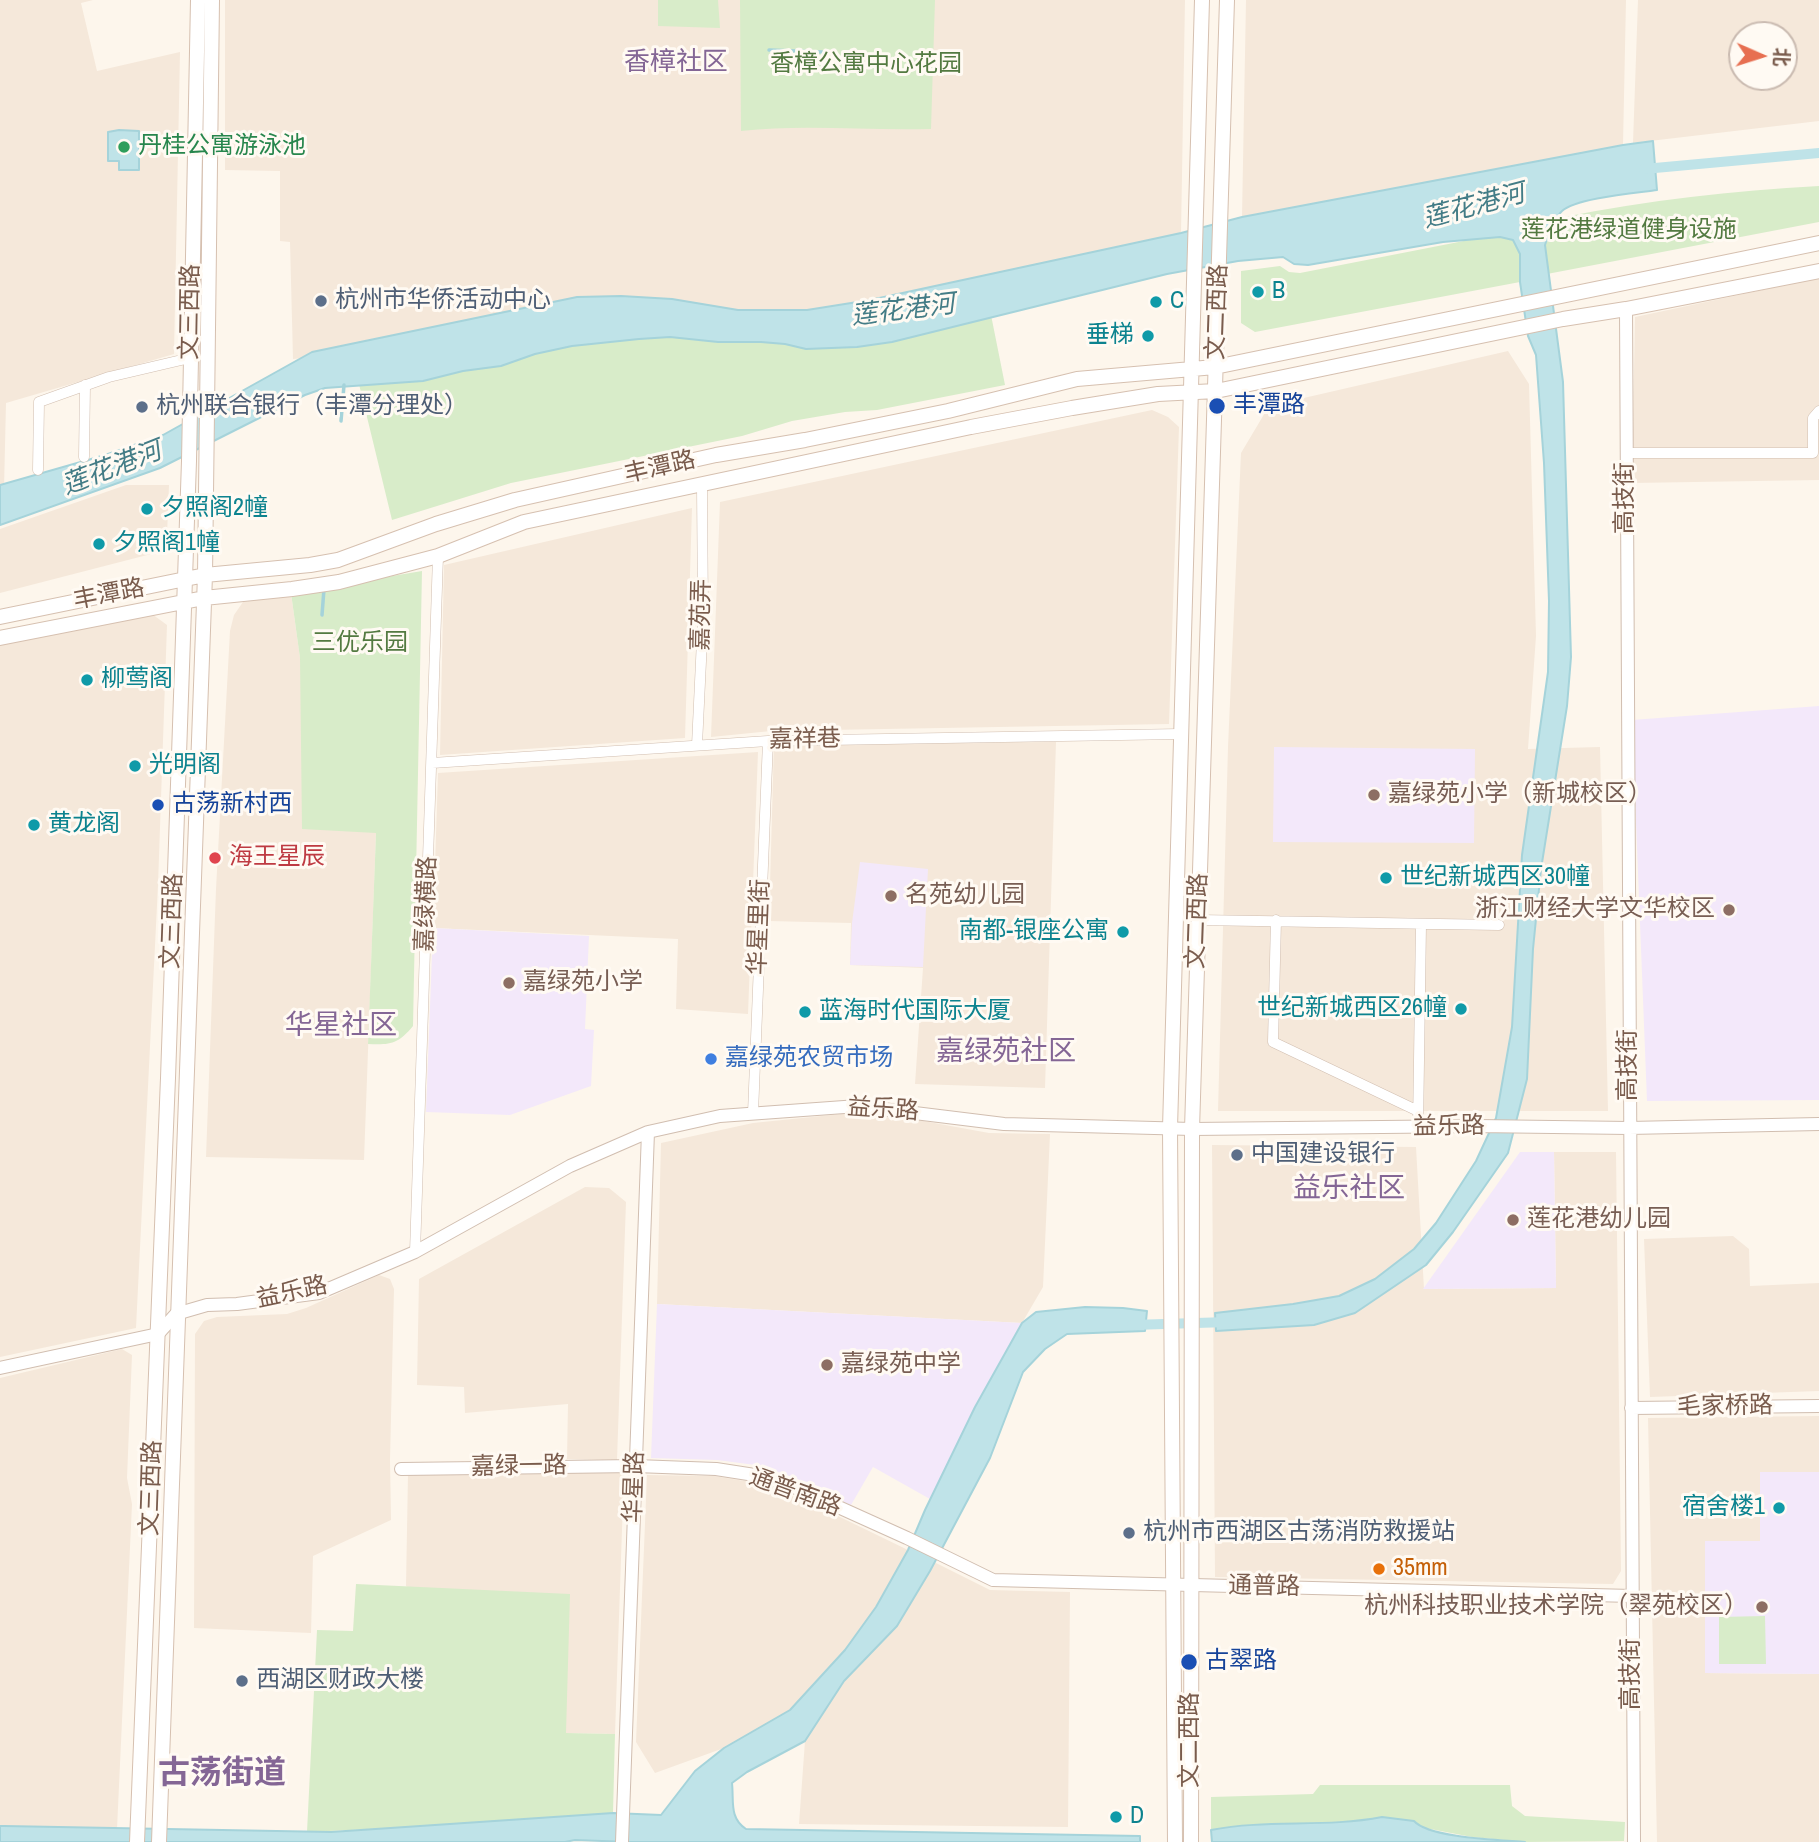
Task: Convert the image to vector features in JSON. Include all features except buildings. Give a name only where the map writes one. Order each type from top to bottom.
[{"type":"main road","name":"文三西路","points":[[137,1842],[189,461],[198,0]]},
{"type":"main road","name":"文三西路","points":[[159,1842],[176,1314],[205,575],[205,397],[212,0]]},
{"type":"main road","name":"文二西路","points":[[1191,1842],[1183,1811],[1174,1585],[1170,1128],[1202,0]]},
{"type":"main road","name":"文二西路","points":[[1175,1842],[1183,1811],[1190,1585],[1192,1129],[1227,0]]},
{"type":"main road","name":"丰潭路","points":[[0,617],[205,575],[338,560],[436,524],[528,498],[716,455],[948,411],[1077,379],[1215,366],[1819,243]]},
{"type":"main road","name":"丰潭路","points":[[0,638],[204,598],[339,582],[438,556],[524,522],[1072,408],[1158,394],[1216,391],[1563,319],[1819,271]]},
{"type":"street","name":"高技街","points":[[1626,309],[1634,1842]]},
{"type":"street","points":[[38,470],[39,401],[109,377],[190,358]]},
{"type":"street","points":[[84,457],[85,385]]},
{"type":"street","points":[[1626,453],[1813,453],[1813,418],[1819,411]]},
{"type":"street","name":"嘉苑弄","points":[[697,745],[703,619],[702,485]]},
{"type":"street","name":"嘉绿横路","points":[[415,1252],[438,556]]},
{"type":"street","name":"嘉祥巷","points":[[432,763],[768,741],[1180,734]]},
{"type":"street","name":"华星里街","points":[[752,1113],[768,741]]},
{"type":"street","points":[[1198,920],[1499,925]]},
{"type":"street","points":[[1276,920],[1273,1042],[1418,1111]]},
{"type":"street","points":[[1418,1128],[1421,924]]},
{"type":"street","name":"益乐路","points":[[176,1314],[207,1305],[237,1304],[319,1293],[415,1252],[570,1166],[648,1132],[720,1116],[858,1106],[1004,1124],[1192,1129],[1478,1126],[1629,1128],[1819,1124]]},
{"type":"street","name":"华星路","points":[[622,1842],[648,1132]]},
{"type":"street","points":[[0,1367],[158,1334],[176,1314]]},
{"type":"street","name":"毛家桥路","points":[[1631,1408],[1819,1406]]},
{"type":"street","name":"嘉绿一路","points":[[401,1469],[636,1466]]},
{"type":"street","name":"通普南路","points":[[636,1466],[716,1469],[761,1476],[907,1538]]},
{"type":"street","name":"通普路","points":[[907,1538],[993,1580],[1632,1596]]},
{"type":"shaded area","points":[[0,0],[93,0],[81,3],[97,71],[180,52],[174,354],[6,403],[4,489],[0,490]]},
{"type":"shaded area","points":[[225,0],[1185,0],[1181,233],[985,275],[943,297],[789,317],[293,359],[290,242],[280,241],[280,171],[225,170]]},
{"type":"shaded area","points":[[1246,0],[1626,0],[1623,145],[1242,217]]},
{"type":"shaded area","points":[[1638,0],[1819,0],[1819,121],[1633,143]]},
{"type":"shaded area","points":[[1819,278],[1819,480],[1632,483],[1635,317]]},
{"type":"shaded area","points":[[1508,351],[1529,384],[1536,636],[1528,749],[1600,747],[1608,1111],[1218,1111],[1228,747],[1241,453],[1269,406]]},
{"type":"shaded area","points":[[1152,410],[1168,417],[1179,427],[1169,724],[771,731],[711,737],[720,502]]},
{"type":"shaded area","points":[[126,485],[169,485],[167,535],[155,553],[0,593],[0,529]]},
{"type":"shaded area","points":[[692,508],[685,738],[440,755],[444,565]]},
{"type":"shaded area","points":[[291,593],[300,658],[376,833],[364,1160],[206,1157],[216,889],[230,631],[234,615],[243,602]]},
{"type":"shaded area","points":[[152,614],[167,625],[158,885],[136,1328],[0,1357],[0,645]]},
{"type":"shaded area","name":"浙江财经大学文华校区","points":[[1819,706],[1819,1100],[1647,1101],[1632,720]]},
{"type":"shaded area","points":[[1056,742],[1045,1088],[915,1084],[923,968],[850,965],[851,923],[769,921],[774,743]]},
{"type":"shaded area","name":"嘉绿苑小学（新城校区）","points":[[1274,747],[1475,749],[1474,843],[1273,842]]},
{"type":"shaded area","points":[[758,752],[748,1014],[676,1009],[678,939],[433,928],[438,773]]},
{"type":"shaded area","name":"名苑幼儿园","points":[[860,862],[928,869],[923,967],[850,965]]},
{"type":"shaded area","name":"嘉绿苑小学","points":[[433,928],[589,936],[585,1029],[594,1030],[591,1086],[510,1115],[426,1112]]},
{"type":"shaded area","points":[[851,1113],[907,1118],[989,1133],[1050,1134],[1043,1287],[1022,1323],[657,1304],[661,1143],[753,1123]]},
{"type":"shaded area","points":[[1212,1145],[1416,1147],[1424,1289],[1556,1288],[1554,1152],[1616,1152],[1621,1571],[1613,1584],[1215,1577]]},
{"type":"shaded area","name":"莲花港幼儿园","points":[[1520,1152],[1554,1152],[1556,1288],[1423,1289]]},
{"type":"shaded area","points":[[585,1187],[609,1188],[626,1202],[617,1460],[567,1459],[568,1404],[465,1413],[464,1387],[417,1385],[419,1279]]},
{"type":"shaded area","points":[[1733,1236],[1749,1249],[1750,1286],[1819,1283],[1819,1391],[1650,1397],[1644,1239]]},
{"type":"shaded area","points":[[379,1275],[390,1279],[394,1289],[391,1520],[313,1556],[311,1633],[194,1628],[195,1334],[204,1321],[217,1317],[287,1314]]},
{"type":"shaded area","name":"嘉绿苑中学","points":[[657,1304],[1022,1323],[975,1407],[930,1499],[873,1467],[851,1505],[763,1466],[717,1460],[651,1458]]},
{"type":"shaded area","points":[[122,1349],[132,1355],[127,1478],[132,1504],[117,1829],[0,1826],[0,1378]]},
{"type":"shaded area","points":[[1819,1416],[1819,1472],[1760,1472],[1761,1541],[1705,1541],[1705,1673],[1819,1674],[1819,1842],[1657,1842],[1648,1418]]},
{"type":"shaded area","points":[[624,1471],[615,1734],[566,1733],[406,1586],[408,1474]]},
{"type":"shaded area","name":"杭州科技职业技术学院（翠苑校区）","points":[[1760,1472],[1819,1472],[1819,1674],[1705,1673],[1705,1541],[1760,1541]]},
{"type":"shaded area","points":[[647,1475],[714,1476],[763,1484],[809,1502],[908,1550],[876,1607],[845,1650],[790,1710],[724,1748],[655,1773],[636,1742]]},
{"type":"shaded area","points":[[934,1562],[990,1590],[1070,1592],[1068,1827],[799,1824],[805,1741],[844,1681],[897,1626]]},
{"type":"green space","points":[[658,0],[718,0],[720,28],[658,26]]},
{"type":"green space","name":"香樟公寓中心花园","points":[[740,0],[935,0],[931,129],[788,128],[741,131]]},
{"type":"green space","name":"莲花港绿道健身设施","points":[[1819,186],[1819,222],[1547,274],[1545,245],[1564,217],[1691,197]]},
{"type":"green space","points":[[1500,237],[1513,240],[1520,254],[1520,282],[1255,332],[1241,323],[1241,271],[1280,266],[1289,272],[1300,273],[1479,238]]},
{"type":"green space","points":[[990,310],[1005,385],[877,410],[845,412],[792,421],[742,436],[511,483],[392,520],[358,380],[586,334]]},
{"type":"green space","name":"三优乐园","points":[[422,571],[413,1026],[403,1037],[393,1042],[368,1044],[376,833],[302,829],[300,658],[291,593]]},
{"type":"green space","points":[[356,1584],[570,1594],[566,1733],[615,1734],[613,1813],[461,1825],[307,1832],[317,1630],[353,1631]]},
{"type":"green space","points":[[1765,1616],[1766,1664],[1719,1664],[1719,1617]]},
{"type":"green space","points":[[1320,1785],[1510,1785],[1512,1806],[1525,1816],[1625,1822],[1624,1841],[1525,1842],[1472,1837],[1420,1827],[1414,1821],[1382,1817],[1358,1822],[1235,1826],[1211,1830],[1211,1797],[1313,1794]]},
{"type":"water","name":"丹桂公寓游泳池","points":[[139,131],[139,170],[119,170],[119,161],[108,161],[108,132]]},
{"type":"water","points":[[1653,141],[1657,190],[1569,206],[1556,218],[1545,245],[1563,382],[1571,657],[1567,706],[1541,869],[1533,949],[1527,1079],[1508,1153],[1453,1232],[1426,1265],[1355,1313],[1314,1325],[1216,1331],[1215,1313],[1339,1296],[1375,1279],[1414,1249],[1436,1223],[1476,1161],[1496,1118],[1512,1027],[1522,855],[1548,672],[1549,601],[1544,463],[1536,355],[1528,336],[1520,282],[1520,254],[1513,240],[1500,237],[1443,242],[1308,265],[1294,264],[1283,257],[1238,261],[1167,274],[892,342],[857,347],[806,349],[761,342],[718,342],[670,337],[639,339],[572,346],[535,354],[501,366],[463,371],[423,381],[325,388],[305,395],[160,468],[0,525],[0,485],[105,455],[163,435],[312,352],[577,297],[672,299],[738,310],[807,310],[870,300],[1181,233],[1242,217]]},
{"type":"water","points":[[1085,1307],[1147,1311],[1145,1331],[1067,1334],[1045,1349],[1023,1372],[990,1458],[930,1571],[897,1626],[844,1681],[805,1741],[732,1783],[733,1809],[737,1820],[746,1829],[1140,1836],[1140,1842],[0,1842],[0,1826],[331,1832],[613,1813],[661,1815],[695,1771],[724,1748],[790,1710],[845,1650],[876,1607],[908,1550],[975,1407],[1022,1323],[1036,1312]]},
{"type":"water","points":[[1382,1817],[1414,1821],[1422,1827],[1449,1835],[1525,1842],[1212,1842],[1211,1830]]},
{"type":"waterway","points":[[769,50],[822,52]]},
{"type":"waterway","name":"莲花港河","points":[[1644,169],[1819,153]]},
{"type":"waterway","points":[[341,421],[344,385]]},
{"type":"waterway","points":[[322,615],[324,589]]},
{"type":"waterway","points":[[1132,1325],[1228,1322]]},
{"type":"place","name":"丹桂公寓游泳池","points":[[124,147]]},
{"type":"place","name":"B","points":[[1258,292]]},
{"type":"place","name":"杭州市华侨活动中心","points":[[321,301]]},
{"type":"place","name":"C","points":[[1156,302]]},
{"type":"place","name":"垂梯","points":[[1148,336]]},
{"type":"place","name":"丰潭路","points":[[1217,406]]},
{"type":"place","name":"杭州联合银行（丰潭分理处）","points":[[142,407]]},
{"type":"place","name":"夕照阁2幢","points":[[147,509]]},
{"type":"place","name":"夕照阁1幢","points":[[99,544]]},
{"type":"place","name":"柳莺阁","points":[[87,680]]},
{"type":"place","name":"光明阁","points":[[135,766]]},
{"type":"place","name":"嘉绿苑小学（新城校区）","points":[[1374,795]]},
{"type":"place","name":"古荡新村西","points":[[158,805]]},
{"type":"place","name":"黄龙阁","points":[[34,825]]},
{"type":"place","name":"海王星辰","points":[[215,858]]},
{"type":"place","name":"世纪新城西区30幢","points":[[1386,878]]},
{"type":"place","name":"名苑幼儿园","points":[[891,896]]},
{"type":"place","name":"浙江财经大学文华校区","points":[[1729,910]]},
{"type":"place","name":"南都-银座公寓","points":[[1123,932]]},
{"type":"place","name":"嘉绿苑小学","points":[[509,983]]},
{"type":"place","name":"世纪新城西区26幢","points":[[1461,1009]]},
{"type":"place","name":"蓝海时代国际大厦","points":[[805,1012]]},
{"type":"place","name":"嘉绿苑农贸市场","points":[[711,1059]]},
{"type":"place","name":"中国建设银行","points":[[1237,1155]]},
{"type":"place","name":"莲花港幼儿园","points":[[1513,1220]]},
{"type":"place","name":"嘉绿苑中学","points":[[827,1365]]},
{"type":"place","name":"宿舍楼1","points":[[1779,1508]]},
{"type":"place","name":"杭州市西湖区古荡消防救援站","points":[[1129,1533]]},
{"type":"place","name":"35mm","points":[[1379,1569]]},
{"type":"place","name":"杭州科技职业技术学院（翠苑校区）","points":[[1762,1607]]},
{"type":"place","name":"古翠路","points":[[1189,1662]]},
{"type":"place","name":"西湖区财政大楼","points":[[242,1681]]},
{"type":"place","name":"D","points":[[1116,1817]]},
{"type":"district","name":"香樟社区","points":[[676,63]]},
{"type":"district","name":"华星社区","points":[[341,1026]]},
{"type":"district","name":"嘉绿苑社区","points":[[1006,1052]]},
{"type":"district","name":"益乐社区","points":[[1349,1189]]},
{"type":"district","name":"古荡街道","points":[[222,1774]]}]
